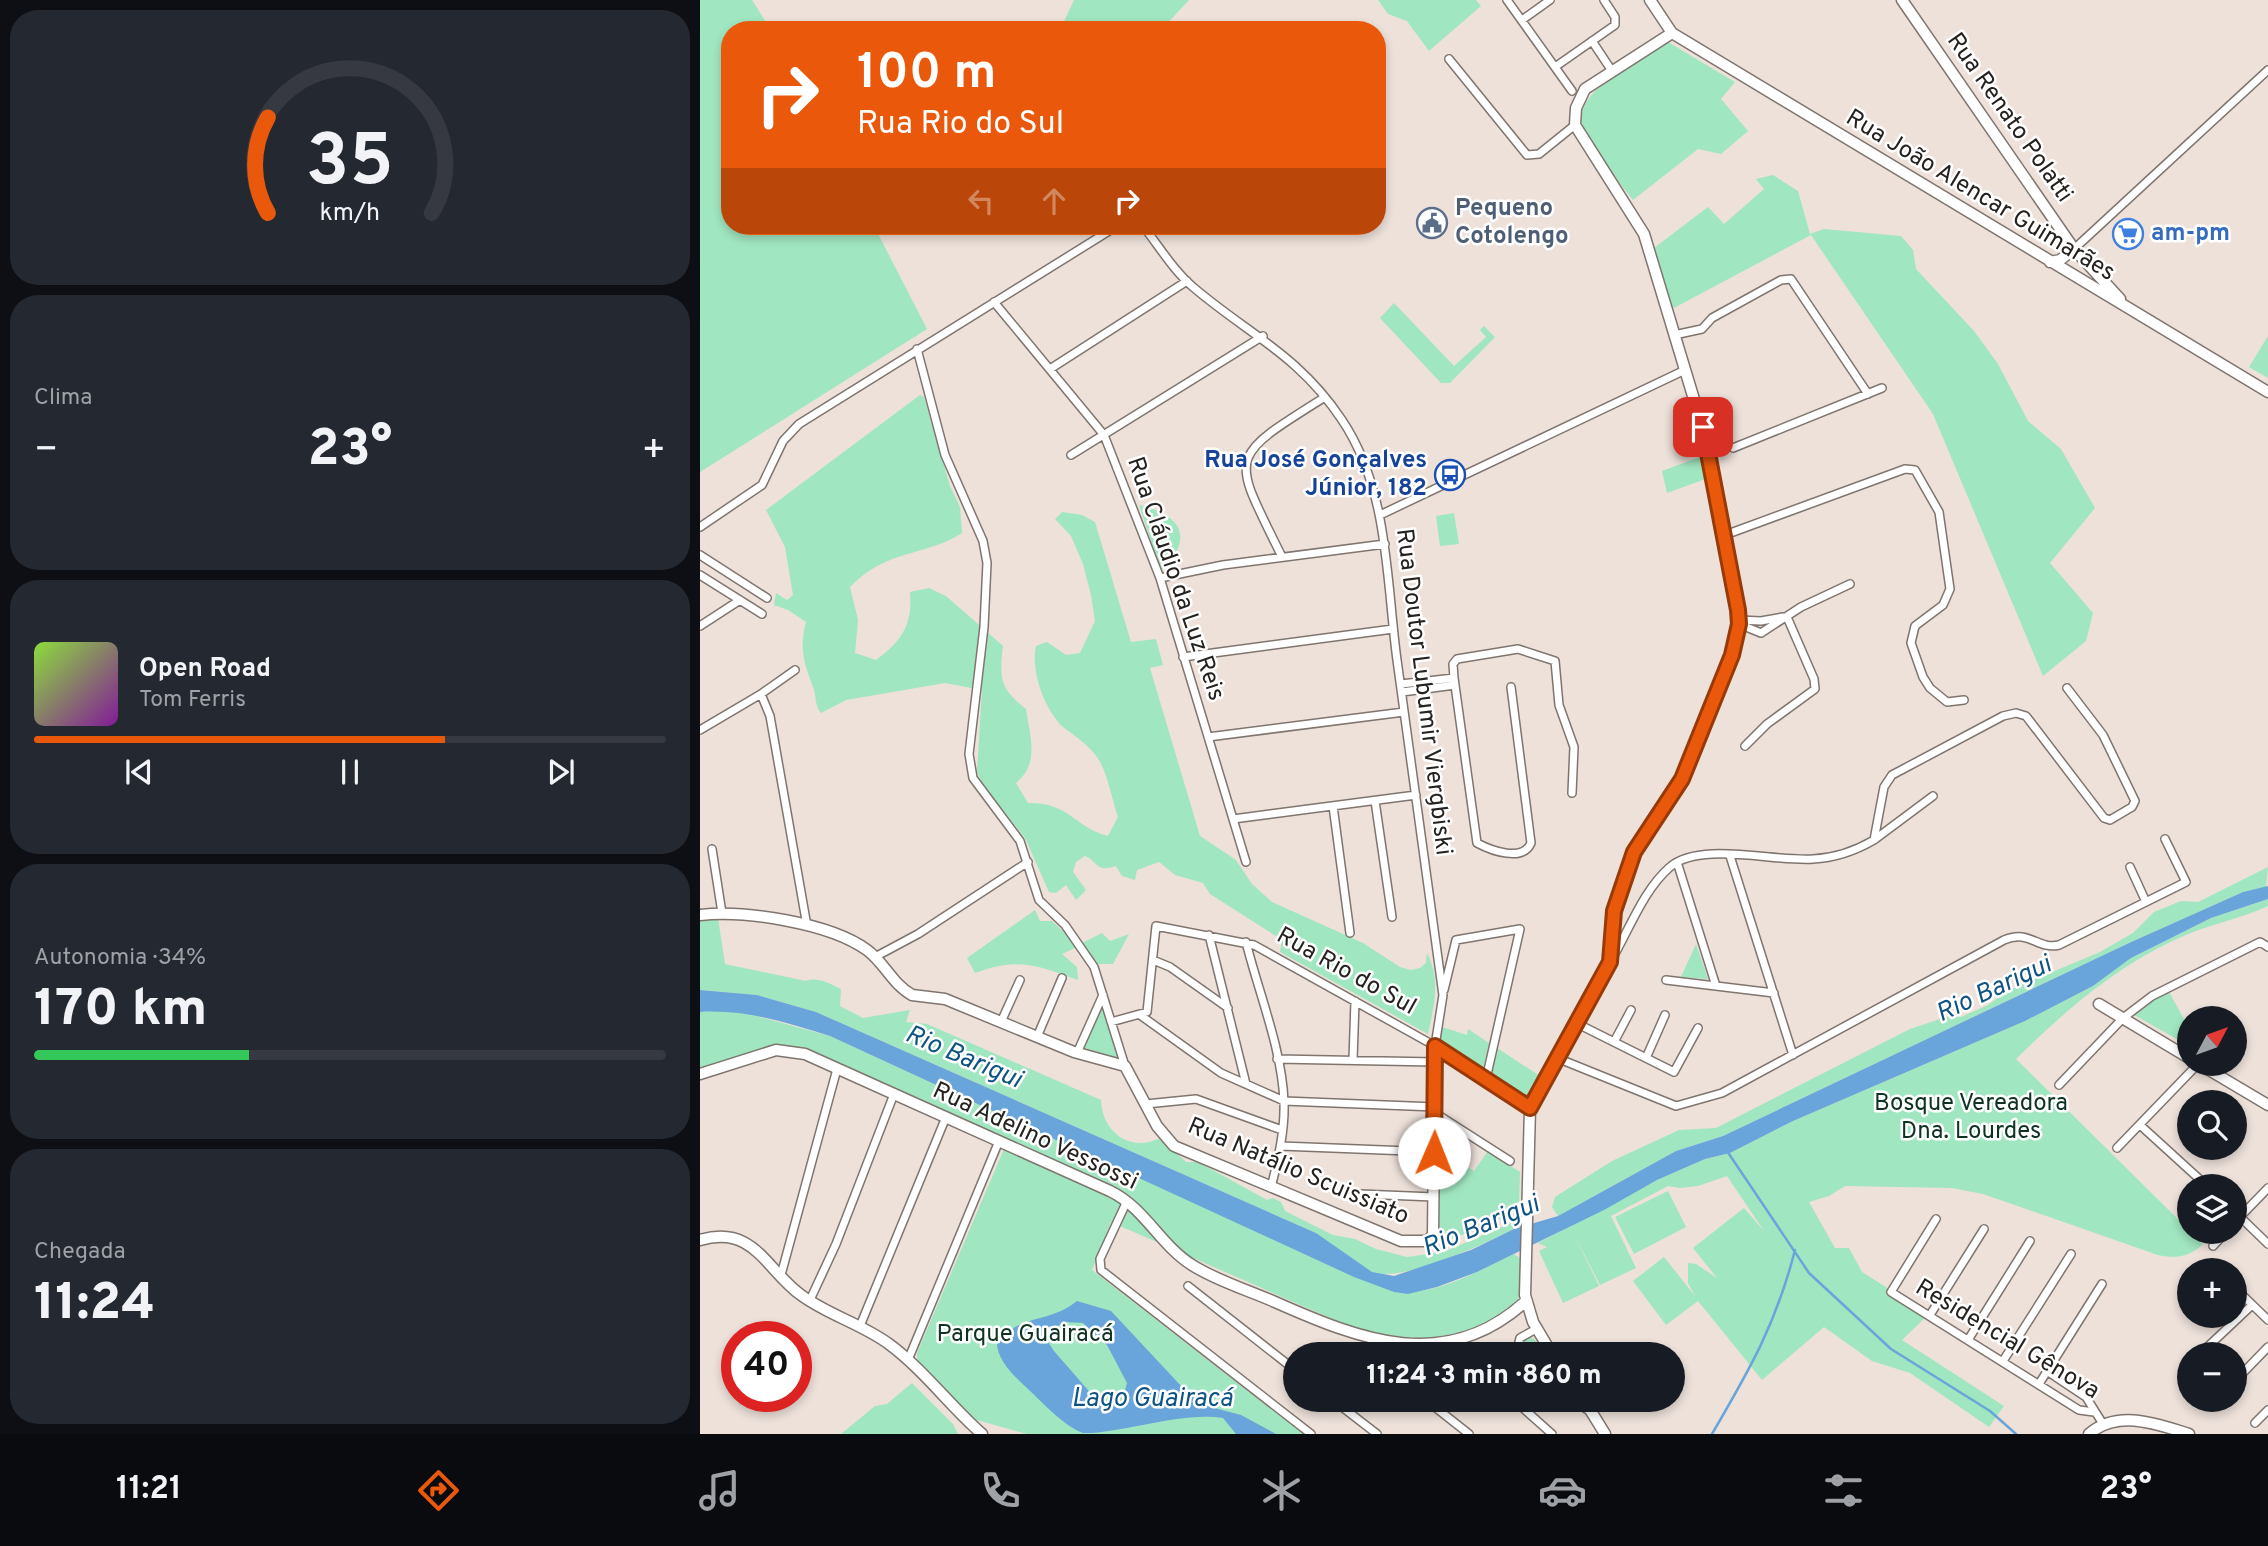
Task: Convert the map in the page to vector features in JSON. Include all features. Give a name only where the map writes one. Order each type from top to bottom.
[{"type":"main road","points":[[1544,1342],[1536,1329],[1526,1301],[1530,1108],[1610,962],[1614,911],[1619,891],[1638,843],[1675,792],[1694,751],[1728,669],[1739,622],[1709,449],[1641,226],[1574,125],[1576,108],[1582,94],[1612,71],[1672,33],[1650,0]]},
{"type":"main road","name":"Rua Renato Polatti","points":[[1902,0],[2074,249],[2102,283],[2143,318]]},
{"type":"main road","name":"Rua João Alencar Guimarães","points":[[1672,33],[2268,392]]},
{"type":"main road","points":[[2050,262],[2060,260],[2074,249]]},
{"type":"main road","points":[[700,915],[757,915],[807,926],[858,944],[875,957],[909,994],[945,999],[1077,1053],[1125,1066]]},
{"type":"main road","points":[[2099,1004],[2177,1051]]},
{"type":"main road","points":[[1434,1197],[1435,1046]]},
{"type":"main road","name":"Rua Rio do Sul","points":[[1435,1046],[1530,1108]]},
{"type":"main road","name":"Rua Adelino Vessossi","points":[[700,1073],[784,1050],[798,1052],[1127,1200],[1191,1265],[1332,1327],[1367,1339],[1414,1344],[1457,1339],[1497,1325],[1526,1301]]},
{"type":"main road","name":"Rua Natálio Scuissiato","points":[[1125,1066],[1161,1132],[1174,1146],[1271,1188],[1392,1238],[1418,1242],[1432,1238],[1434,1197]]},
{"type":"main road","points":[[2218,1076],[2268,1105]]},
{"type":"main road","points":[[700,1240],[721,1237],[736,1239],[762,1255],[791,1287],[860,1326],[908,1360],[982,1434]]},
{"type":"main road","points":[[1592,1412],[1605,1434]]},
{"type":"main road","points":[[2092,1433],[2103,1424],[2132,1420],[2151,1422],[2189,1434]]},
{"type":"street","points":[[1507,0],[1572,91]]},
{"type":"street","points":[[1522,20],[1550,0]]},
{"type":"street","points":[[1555,67],[1615,25],[1615,17],[1604,0]]},
{"type":"street","points":[[1592,41],[1612,71]]},
{"type":"street","points":[[1448,59],[1527,155],[1539,154],[1574,125]]},
{"type":"street","points":[[2074,249],[2266,74]]},
{"type":"street","points":[[700,527],[762,485],[783,441],[792,429],[1102,235]]},
{"type":"street","name":"Rua Doutor Lubumir Viergbiski","points":[[1150,235],[1187,281],[1293,361],[1325,397],[1349,432],[1380,515],[1443,995],[1435,1046]]},
{"type":"street","points":[[1674,335],[1702,330],[1712,318],[1781,280],[1791,279],[1868,394]]},
{"type":"street","points":[[1049,369],[1187,281]]},
{"type":"street","name":"Rua Cláudio da Luz Reis","points":[[994,302],[1104,435],[1160,578],[1245,862]]},
{"type":"street","points":[[1071,455],[1263,337]]},
{"type":"street","name":"Rua Natálio Scuissiato","points":[[917,349],[945,455],[979,531],[987,563],[984,627],[969,754],[971,771],[976,785],[1020,841],[1039,900],[1081,946],[1094,967],[1125,1066]]},
{"type":"street","points":[[1380,515],[1685,370]]},
{"type":"street","points":[[1733,448],[1882,388]]},
{"type":"street","points":[[1282,557],[1248,485],[1246,459],[1262,437],[1325,397]]},
{"type":"street","points":[[1725,535],[1905,469],[1915,470],[1939,512],[1950,589],[1943,605],[1914,626],[1910,643],[1930,688],[1947,702],[1964,700]]},
{"type":"street","points":[[1160,578],[1209,567],[1385,544]]},
{"type":"street","points":[[700,555],[766,598]]},
{"type":"street","points":[[709,561],[700,575],[762,614]]},
{"type":"street","points":[[1739,622],[1761,633],[1850,584]]},
{"type":"street","points":[[700,626],[740,600]]},
{"type":"street","points":[[1745,746],[1767,724],[1815,689],[1814,679],[1787,617]]},
{"type":"street","points":[[1183,657],[1393,629]]},
{"type":"street","points":[[1511,687],[1531,839],[1527,850],[1518,854],[1479,845],[1476,840],[1454,681],[1453,664],[1457,659],[1513,649],[1555,661],[1559,705],[1574,747],[1572,793]]},
{"type":"street","points":[[700,730],[761,694],[795,670]]},
{"type":"street","points":[[1401,688],[1454,681]]},
{"type":"street","points":[[1874,840],[1884,787],[1892,775],[2004,716],[2016,713],[2026,716],[2104,818],[2110,820],[2132,807],[2135,801],[2103,735],[2067,688]]},
{"type":"street","points":[[761,694],[770,716],[807,926]]},
{"type":"street","points":[[1208,737],[1404,712]]},
{"type":"street","points":[[1233,819],[1416,795]]},
{"type":"street","points":[[1610,962],[1657,882],[1677,862],[1697,855],[1815,859],[1851,851],[1874,840],[1933,796]]},
{"type":"street","points":[[1375,801],[1392,917]]},
{"type":"street","points":[[1333,806],[1350,933]]},
{"type":"street","points":[[1557,1058],[1680,1106],[1726,1091],[2004,940],[2020,935],[2055,947],[2186,882],[2165,839]]},
{"type":"street","points":[[712,849],[722,913]]},
{"type":"street","points":[[1730,856],[1793,1055]]},
{"type":"street","points":[[875,957],[918,934],[1028,862]]},
{"type":"street","points":[[1677,862],[1716,986]]},
{"type":"street","points":[[2130,867],[2146,902]]},
{"type":"street","name":"Rua Rio do Sul","points":[[1153,960],[1156,926],[1246,942],[1435,1046]]},
{"type":"street","points":[[1443,995],[1456,940],[1520,929],[1486,1079]]},
{"type":"street","points":[[1209,935],[1246,1084]]},
{"type":"street","points":[[1246,942],[1278,1059],[1284,1101],[1281,1146],[1271,1188]]},
{"type":"street","points":[[2059,1085],[2123,1018],[2152,996],[2260,942],[2268,947]]},
{"type":"street","points":[[1111,1022],[1140,1015],[1148,1009],[1153,960],[1171,967],[1228,1008]]},
{"type":"street","points":[[1037,1037],[1062,978]]},
{"type":"street","points":[[1001,1022],[1020,980]]},
{"type":"street","points":[[1666,980],[1774,993]]},
{"type":"street","points":[[1077,1053],[1103,994]]},
{"type":"street","points":[[1353,1060],[1355,1001]]},
{"type":"street","points":[[1615,1042],[1631,1010]]},
{"type":"street","points":[[1140,1015],[1221,1073],[1284,1101],[1435,1110],[1510,1161]]},
{"type":"street","points":[[1646,1058],[1665,1015]]},
{"type":"street","points":[[1576,1023],[1674,1072],[1698,1028]]},
{"type":"street","points":[[1278,1059],[1435,1062]]},
{"type":"street","points":[[782,1275],[837,1069]]},
{"type":"street","points":[[2117,1148],[2187,1076]]},
{"type":"street","points":[[810,1300],[832,1253],[894,1094]]},
{"type":"street","points":[[1146,1104],[1196,1099],[1282,1130]]},
{"type":"street","points":[[860,1326],[946,1117]]},
{"type":"street","points":[[2140,1125],[2194,1174]]},
{"type":"street","points":[[908,1360],[999,1141]]},
{"type":"street","points":[[1281,1146],[1434,1153]]},
{"type":"street","points":[[2247,1207],[2268,1188]]},
{"type":"street","points":[[1360,1194],[1434,1197]]},
{"type":"street","points":[[1127,1200],[1100,1259],[1101,1270],[1311,1434]]},
{"type":"street","name":"Residencial Gênova","points":[[1936,1219],[1891,1292],[2082,1412],[2094,1412],[2103,1424]]},
{"type":"street","points":[[2247,1226],[2268,1244]]},
{"type":"street","points":[[1930,1315],[1984,1229]]},
{"type":"street","points":[[1968,1340],[2030,1241]]},
{"type":"street","points":[[2003,1362],[2071,1254]]},
{"type":"street","points":[[2039,1384],[2102,1284]]},
{"type":"street","points":[[1188,1286],[1283,1361]]},
{"type":"street","points":[[2247,1300],[2268,1320]]},
{"type":"street","points":[[2213,1342],[2252,1305]]},
{"type":"street","points":[[1519,1342],[1520,1338],[1536,1329]]},
{"type":"street","points":[[2247,1369],[2268,1347]]},
{"type":"street","points":[[2047,1371],[2086,1397],[2094,1412]]},
{"type":"street","points":[[2255,1423],[2268,1410]]},
{"type":"street","points":[[1349,1412],[1377,1434]]},
{"type":"street","points":[[1441,1412],[1469,1434]]},
{"type":"street","points":[[1527,1412],[1552,1434]]},
{"type":"street","points":[[1590,1412],[1595,1416]]},
{"type":"green space","points":[[700,0],[752,0],[765,21],[721,21],[721,235],[879,235],[927,329],[700,472]]},
{"type":"green space","points":[[1074,0],[1189,0],[1169,21],[1064,21]]},
{"type":"green space","points":[[1378,0],[1476,0],[1481,6],[1429,51],[1407,21],[1388,14]]},
{"type":"green space","points":[[1668,42],[1735,82],[1721,99],[1748,131],[1721,154],[1698,149],[1633,200],[1590,142],[1582,123],[1583,111],[1589,99],[1613,76]]},
{"type":"green space","points":[[1773,175],[1798,191],[1810,234],[1824,229],[1901,236],[1913,250],[1916,269],[1974,331],[1998,364],[2028,421],[2061,449],[2095,508],[2050,563],[2093,613],[2086,641],[2043,676],[1933,414],[1811,235],[1672,309],[1654,248],[1708,207],[1724,224],[1764,189],[1756,179]]},
{"type":"green space","points":[[1394,303],[1454,366],[1486,337],[1480,330],[1484,326],[1495,337],[1450,383],[1441,383],[1380,318]]},
{"type":"green space","points":[[2268,336],[2268,378],[2249,367]]},
{"type":"green space","points":[[920,395],[924,397],[950,486],[960,507],[962,533],[948,541],[877,566],[850,587],[858,620],[855,653],[876,660],[893,646],[907,623],[910,592],[929,588],[946,596],[1003,646],[1003,682],[1011,695],[1026,709],[1030,730],[1031,758],[1016,783],[1028,803],[1053,806],[1096,832],[1108,836],[1118,817],[1102,766],[1092,751],[1052,714],[1041,692],[1035,668],[1036,646],[1047,642],[1066,655],[1080,653],[1095,621],[1083,564],[1071,536],[1055,519],[1062,512],[1082,515],[1095,522],[1131,642],[1156,639],[1163,665],[1150,668],[1200,836],[1236,860],[1252,884],[1272,902],[1363,943],[1400,967],[1411,970],[1420,968],[1426,963],[1427,953],[1435,983],[1428,1034],[1280,952],[1282,940],[1210,894],[1203,883],[1175,875],[1159,862],[1137,870],[1135,880],[1122,876],[1116,866],[1104,868],[1085,856],[1076,862],[1073,872],[1086,890],[1076,900],[1066,885],[1056,893],[1049,892],[1025,838],[983,785],[977,772],[982,690],[945,683],[846,700],[821,713],[817,707],[804,655],[806,622],[788,610],[774,605],[776,593],[787,600],[793,595],[785,547],[766,510]]},
{"type":"green space","points":[[1703,456],[1708,478],[1667,493],[1662,471]]},
{"type":"green space","points":[[1139,505],[1165,515],[1179,529],[1178,548],[1161,571]]},
{"type":"green space","points":[[1454,513],[1459,544],[1440,546],[1436,516]]},
{"type":"green space","points":[[2268,867],[2266,887],[2243,892],[2129,943],[1723,1136],[1676,1151],[1558,1216],[1552,1207],[1555,1197],[1612,1161],[1679,1130],[1716,1128],[1910,1029],[1952,1015],[1961,1017],[1988,1005],[2009,990],[2100,952],[2133,933],[2154,912],[2181,901],[2198,902]]},
{"type":"green space","name":"Bosque Vereadora Dna. Lourdes","points":[[2268,899],[2268,906],[2193,932],[2143,956],[2076,1004],[2016,1059],[2177,1218],[2177,1244],[2203,1244],[2193,1252],[2182,1256],[2158,1255],[1983,1194],[1952,1188],[1845,1186],[1829,1196],[1809,1202],[1835,1248],[1849,1248],[1862,1272],[1929,1314],[1902,1340],[2004,1406],[1989,1427],[1910,1373],[1872,1361],[1824,1327],[1762,1380],[1698,1301],[1666,1325],[1633,1281],[1664,1257],[1695,1296],[1688,1283],[1688,1263],[1696,1264],[1717,1278],[1693,1248],[1744,1208],[1764,1231],[1727,1176],[1698,1186],[1668,1186],[1611,1216],[1636,1268],[1600,1285],[1574,1234],[1599,1286],[1563,1303],[1539,1251],[1547,1247],[1538,1243],[1657,1180],[1705,1159],[1730,1153],[1793,1121],[2025,1021],[2093,986],[2131,958],[2211,918]]},
{"type":"green space","points":[[1035,910],[1040,921],[1052,921],[1074,941],[1075,948],[1062,954],[1077,967],[1078,980],[1051,970],[1016,964],[975,973],[967,958]]},
{"type":"green space","points":[[718,918],[725,964],[828,983],[841,989],[840,1006],[863,1018],[910,1010],[906,1022],[927,1024],[1101,1100],[1106,1122],[1120,1137],[1138,1143],[1160,1138],[1186,1162],[1198,1162],[1267,1200],[1273,1198],[1281,1202],[1285,1211],[1333,1235],[1355,1239],[1376,1249],[1407,1257],[1444,1252],[1511,1223],[1514,1229],[1465,1252],[1424,1267],[1388,1274],[1367,1270],[1344,1256],[1316,1233],[816,1012],[757,995],[700,990],[700,920]]},
{"type":"green space","points":[[1102,933],[1110,941],[1129,934],[1113,964],[1097,964],[1082,943]]},
{"type":"green space","points":[[1696,944],[1708,979],[1681,977]]},
{"type":"green space","points":[[2168,990],[2177,1006],[2177,1039],[2134,1015]]},
{"type":"green space","points":[[1103,1006],[1118,1059],[1084,1049]]},
{"type":"green space","name":"Parque Guairacá","points":[[722,1010],[756,1016],[830,1036],[1394,1292],[1441,1286],[1514,1254],[1520,1258],[1520,1296],[1512,1307],[1500,1316],[1461,1332],[1426,1338],[1372,1333],[1353,1328],[1111,1222],[1092,1270],[1303,1434],[1027,1434],[973,1419],[918,1366],[917,1353],[1007,1142],[795,1047],[780,1045],[700,1071],[700,1012]]},
{"type":"green space","points":[[1442,1027],[1467,1035],[1468,1029],[1489,1043],[1483,1070],[1440,1043]]},
{"type":"green space","points":[[1497,1048],[1540,1076],[1527,1099],[1491,1075]]},
{"type":"green space","points":[[1440,1149],[1474,1171],[1488,1151],[1520,1172],[1519,1207],[1486,1227],[1439,1242]]},
{"type":"green space","points":[[1668,1191],[1686,1227],[1634,1254],[1615,1217]]},
{"type":"green space","points":[[1527,1336],[1536,1342],[1521,1342]]},
{"type":"green space","points":[[912,1383],[953,1424],[958,1434],[841,1434],[875,1406],[887,1404]]},
{"type":"water","points":[[2268,886],[2268,899],[2211,918],[2131,958],[2093,986],[2025,1021],[1793,1121],[1730,1153],[1705,1159],[1657,1180],[1604,1210],[1477,1272],[1437,1287],[1408,1294],[1394,1292],[1354,1277],[830,1036],[750,1015],[700,1012],[700,990],[757,995],[816,1012],[1316,1233],[1372,1272],[1394,1276],[1471,1250],[1514,1229],[1558,1216],[1676,1151],[1723,1136],[2129,943],[2243,892]]},
{"type":"water","name":"Lago Guairacá","points":[[1077,1301],[1111,1311],[1183,1388],[1207,1406],[1241,1415],[1276,1434],[1236,1434],[1223,1418],[1207,1417],[1098,1432],[1083,1433],[1076,1430],[1054,1414],[1007,1368],[997,1341],[1017,1326],[1066,1308]],"holes":[[[1066,1322],[1083,1323],[1107,1345],[1127,1383],[1122,1402],[1101,1405],[1048,1342],[1050,1330]]]},
{"type":"waterway","points":[[1727,1151],[1809,1273],[1891,1349],[1990,1411],[2016,1434]]},
{"type":"waterway","points":[[1712,1434],[1761,1345],[1788,1276],[1795,1250]]},
{"type":"place","name":"Pequeno Cotolengo","points":[[1432,223]]},
{"type":"place","name":"am-pm","points":[[2128,234]]},
{"type":"place","name":"Rua José Gonçalves Júnior, 182","points":[[1450,475]]},
{"type":"route","points":[[1434,1153],[1435,1046],[1530,1108],[1610,962],[1614,911],[1634,852],[1682,779],[1723,682],[1739,620],[1703,427]]},
{"type":"water label","name":"Rio Barigui","points":[[1994,990]]},
{"type":"water label","name":"Rio Barigui","points":[[963,1058]]},
{"type":"water label","name":"Rio Barigui","points":[[1481,1227]]}]
